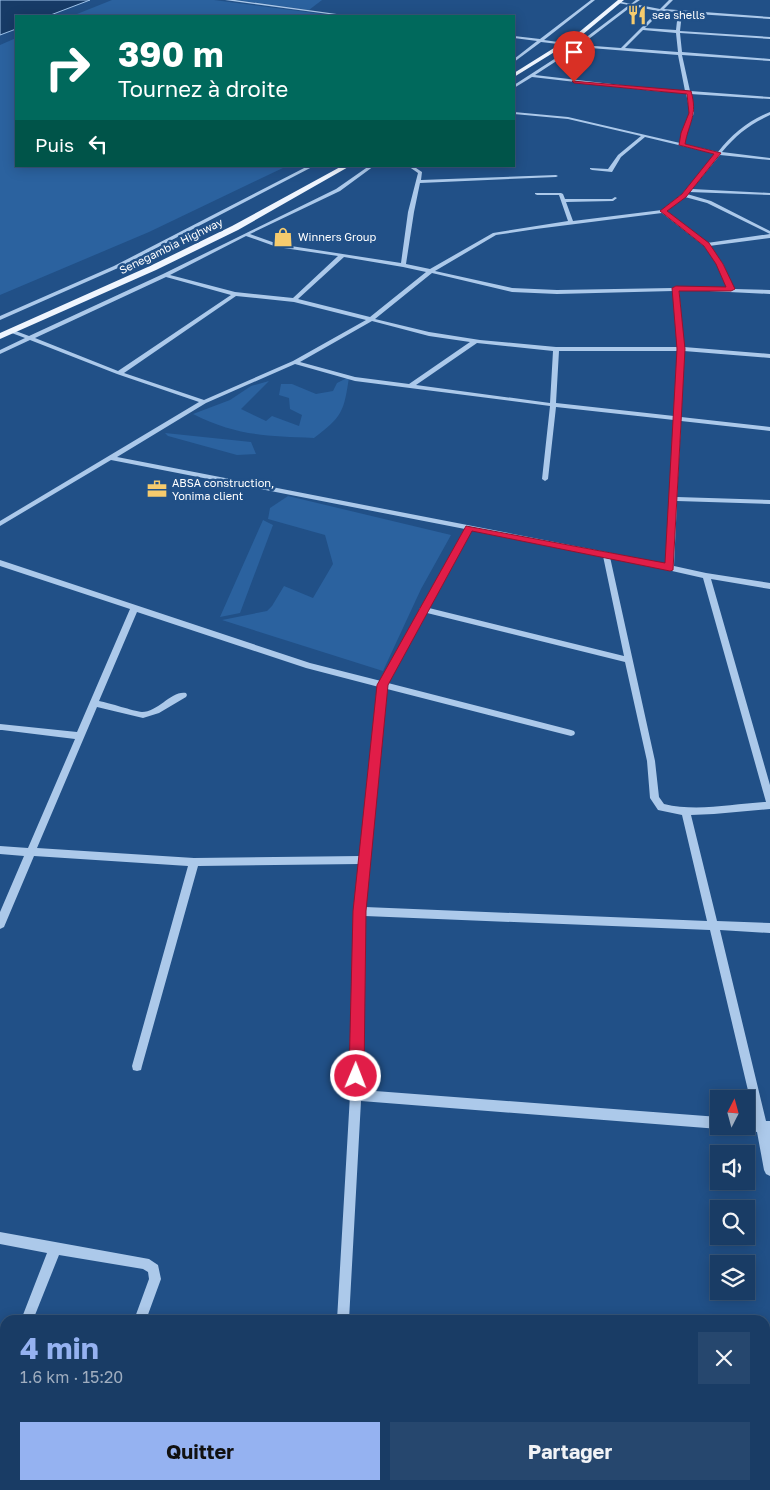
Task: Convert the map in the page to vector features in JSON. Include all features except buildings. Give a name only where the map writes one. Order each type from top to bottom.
[{"type":"main road","points":[[515,69],[618,1]]},
{"type":"main road","points":[[515,74],[572,39],[618,1]]},
{"type":"main road","name":"Senegambia Highway","points":[[0,329],[228,225],[334,167]]},
{"type":"main road","name":"Senegambia Highway","points":[[0,336],[194,248],[345,167]]},
{"type":"street","points":[[227,0],[341,15]]},
{"type":"street","points":[[515,60],[593,0]]},
{"type":"street","points":[[515,86],[577,46],[638,0]]},
{"type":"street","points":[[621,50],[671,0]]},
{"type":"street","points":[[618,1],[632,6],[661,10],[770,18]]},
{"type":"street","points":[[680,12],[678,31],[680,54],[692,113],[684,133],[682,145]]},
{"type":"street","points":[[642,29],[770,38]]},
{"type":"street","points":[[515,37],[557,43]]},
{"type":"street","points":[[577,46],[770,60]]},
{"type":"street","points":[[531,76],[770,98]]},
{"type":"street","points":[[515,113],[568,118],[718,153],[770,159]]},
{"type":"street","points":[[0,524],[204,402],[295,362],[370,320],[431,271],[495,234],[663,211],[686,193],[732,136],[747,125],[769,115]]},
{"type":"street","points":[[592,169],[610,171],[612,163],[644,136]]},
{"type":"street","points":[[0,318],[116,267],[310,167]]},
{"type":"street","points":[[0,352],[165,275],[338,190],[371,167]]},
{"type":"street","points":[[404,265],[410,212],[420,173],[411,167]]},
{"type":"street","points":[[418,182],[512,180],[556,176]]},
{"type":"street","points":[[686,193],[770,194]]},
{"type":"street","points":[[686,193],[709,202],[770,235]]},
{"type":"street","points":[[537,194],[561,194],[571,223]]},
{"type":"street","points":[[564,201],[613,200],[615,198]]},
{"type":"street","points":[[663,211],[706,245],[720,264],[731,289]]},
{"type":"street","points":[[246,234],[277,245],[404,265],[512,290],[557,292],[676,288],[770,292]]},
{"type":"street","points":[[706,245],[770,235]]},
{"type":"street","points":[[294,300],[343,255]]},
{"type":"street","points":[[165,275],[235,294],[294,300],[429,334],[476,341],[556,349],[681,349],[770,356]]},
{"type":"street","points":[[670,568],[681,349],[676,288]]},
{"type":"street","points":[[119,373],[235,294]]},
{"type":"street","points":[[11,332],[119,373],[204,402]]},
{"type":"street","points":[[411,386],[476,341]]},
{"type":"street","points":[[545,479],[554,405],[556,349]]},
{"type":"street","points":[[295,362],[355,379],[554,405],[770,430]]},
{"type":"street","points":[[110,458],[606,554],[706,576],[770,586]]},
{"type":"street","points":[[674,499],[770,502]]},
{"type":"street","points":[[343,1315],[356,1094],[360,911],[382,685],[469,528]]},
{"type":"street","points":[[606,554],[651,761],[656,798],[661,807],[671,811],[686,812],[770,805]]},
{"type":"street","points":[[0,563],[310,666],[571,733]]},
{"type":"street","points":[[706,576],[770,801]]},
{"type":"street","points":[[0,924],[135,607]]},
{"type":"street","points":[[423,609],[628,660]]},
{"type":"street","points":[[95,703],[143,715],[156,711],[183,695]]},
{"type":"street","points":[[2,728],[80,736]]},
{"type":"street","points":[[686,812],[766,1126],[770,1170]]},
{"type":"street","points":[[0,850],[194,862],[364,860]]},
{"type":"street","points":[[137,1066],[194,862]]},
{"type":"street","points":[[360,911],[770,928]]},
{"type":"street","points":[[356,1094],[710,1121]]},
{"type":"street","points":[[0,1238],[145,1263],[154,1268],[155,1279],[142,1315]]},
{"type":"street","points":[[28,1315],[54,1248]]},
{"type":"shaded area","points":[[0,0],[90,0],[51,15],[15,15],[15,29],[0,35]]},
{"type":"shaded area","points":[[112,0],[214,0],[330,15],[74,15]]},
{"type":"shaded area","points":[[237,0],[322,0],[309,10]]},
{"type":"shaded area","points":[[15,38],[15,167],[285,167],[149,232],[0,295],[0,45]]},
{"type":"shaded area","points":[[349,377],[340,413],[331,425],[314,438],[252,434],[224,427],[193,414],[230,400],[251,386],[269,381],[241,409],[266,421],[272,416],[299,426],[302,415],[290,409],[289,398],[279,395],[281,384],[292,384],[316,394],[333,391],[337,383]]},
{"type":"shaded area","points":[[165,433],[251,442],[256,454],[237,455],[168,436]]},
{"type":"shaded area","points":[[288,496],[451,535],[421,589],[383,671],[222,620],[267,611],[284,586],[313,598],[333,564],[325,535],[268,519],[270,508]]},
{"type":"shaded area","points":[[263,520],[273,525],[240,613],[220,617]]},
{"type":"place","name":"sea shells","points":[[637,15]]},
{"type":"place","name":"Winners Group","points":[[283,237]]},
{"type":"place","name":"ABSA construction, Yonima client","points":[[157,489]]},
{"type":"route","points":[[356,1076],[360,911],[382,685],[469,528],[670,568],[681,349],[676,288],[731,289],[720,264],[706,245],[663,211],[670,208],[684,195],[718,153],[682,145],[684,133],[692,113],[689,92],[574,82]]}]
